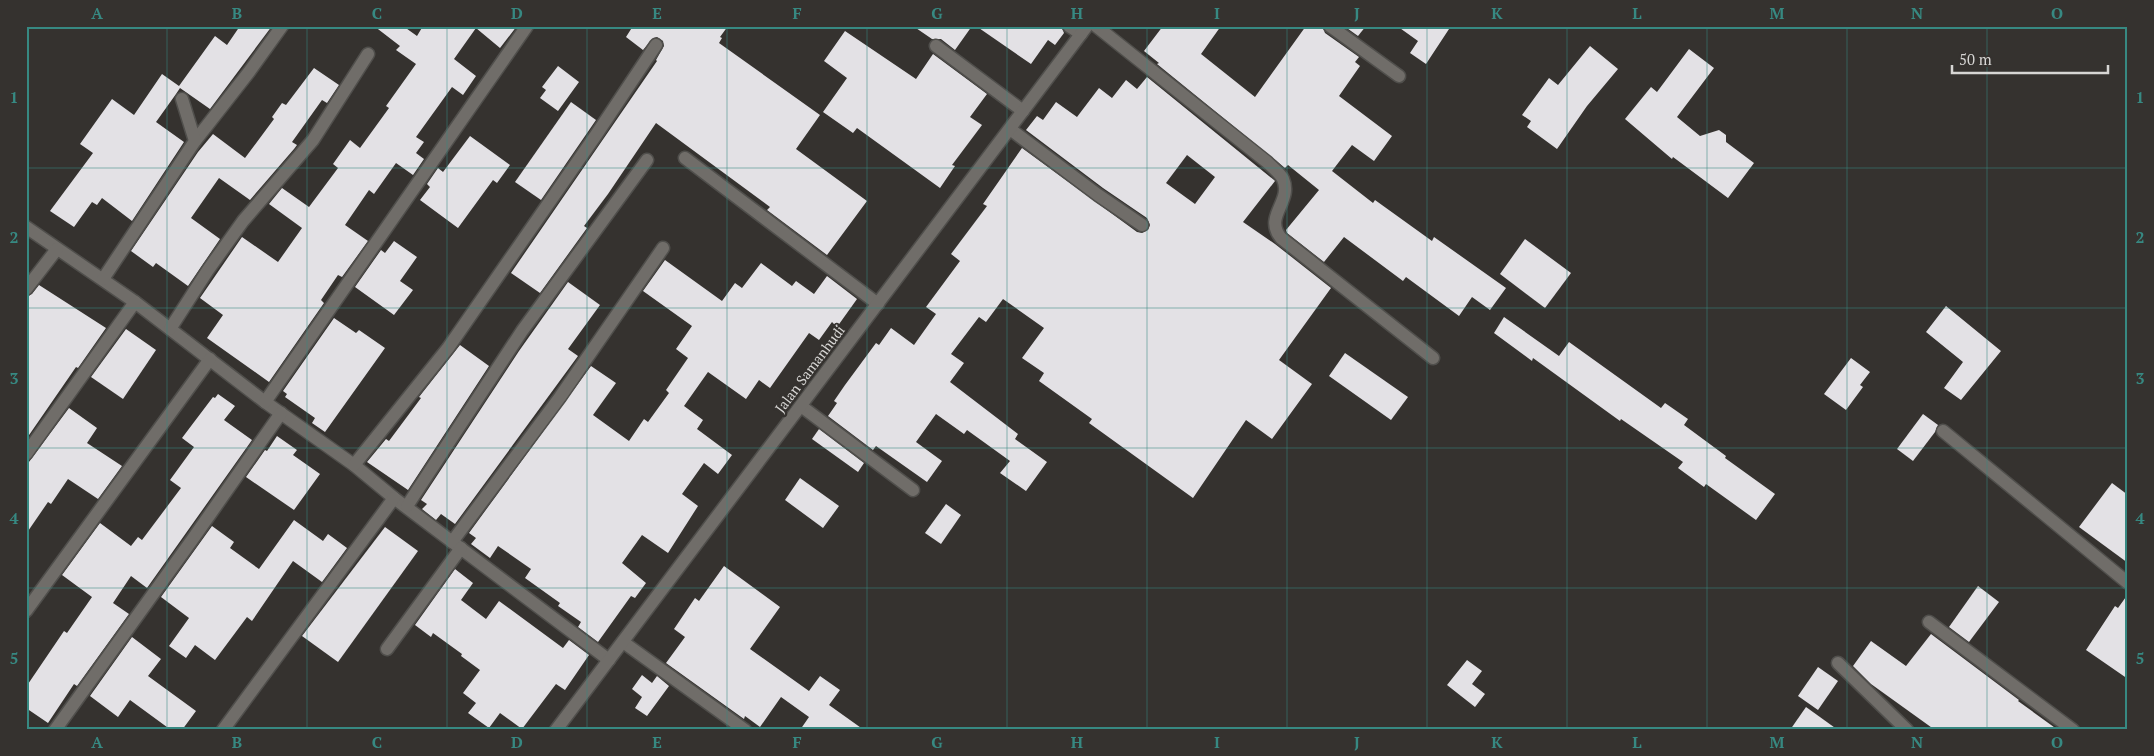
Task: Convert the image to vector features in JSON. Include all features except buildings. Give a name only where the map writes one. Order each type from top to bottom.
[{"type":"street","points":[[103,279],[195,141],[282,26]]},
{"type":"street","points":[[265,402],[527,26]]},
{"type":"street","points":[[1069,26],[1084,30]]},
{"type":"street","points":[[1096,26],[1267,162],[1283,178],[1286,190],[1274,222],[1281,238],[1434,358]]},
{"type":"street","points":[[1330,26],[1398,76]]},
{"type":"street","name":"Jalan Samanhudi","points":[[556,730],[1084,30]]},
{"type":"street","points":[[354,465],[448,348],[656,45]]},
{"type":"street","points":[[936,46],[1023,111]]},
{"type":"street","points":[[170,329],[208,270],[243,221],[312,140],[368,54]]},
{"type":"street","points":[[182,99],[195,141]]},
{"type":"street","points":[[1010,129],[1098,195],[1142,225]]},
{"type":"street","points":[[685,158],[878,304]]},
{"type":"street","points":[[407,506],[522,331],[647,160]]},
{"type":"street","points":[[26,227],[136,302],[265,402],[354,465],[394,498],[609,660]]},
{"type":"street","points":[[386,649],[456,545],[663,248]]},
{"type":"street","points":[[26,289],[57,249]]},
{"type":"street","points":[[26,454],[136,302]]},
{"type":"street","points":[[26,611],[210,358]]},
{"type":"street","points":[[801,406],[913,490]]},
{"type":"street","points":[[55,730],[281,413]]},
{"type":"street","points":[[1943,431],[2128,584]]},
{"type":"street","points":[[223,730],[394,498]]},
{"type":"street","points":[[1929,622],[2073,730]]},
{"type":"street","points":[[623,642],[745,730]]},
{"type":"street","points":[[1838,663],[1907,730]]}]
